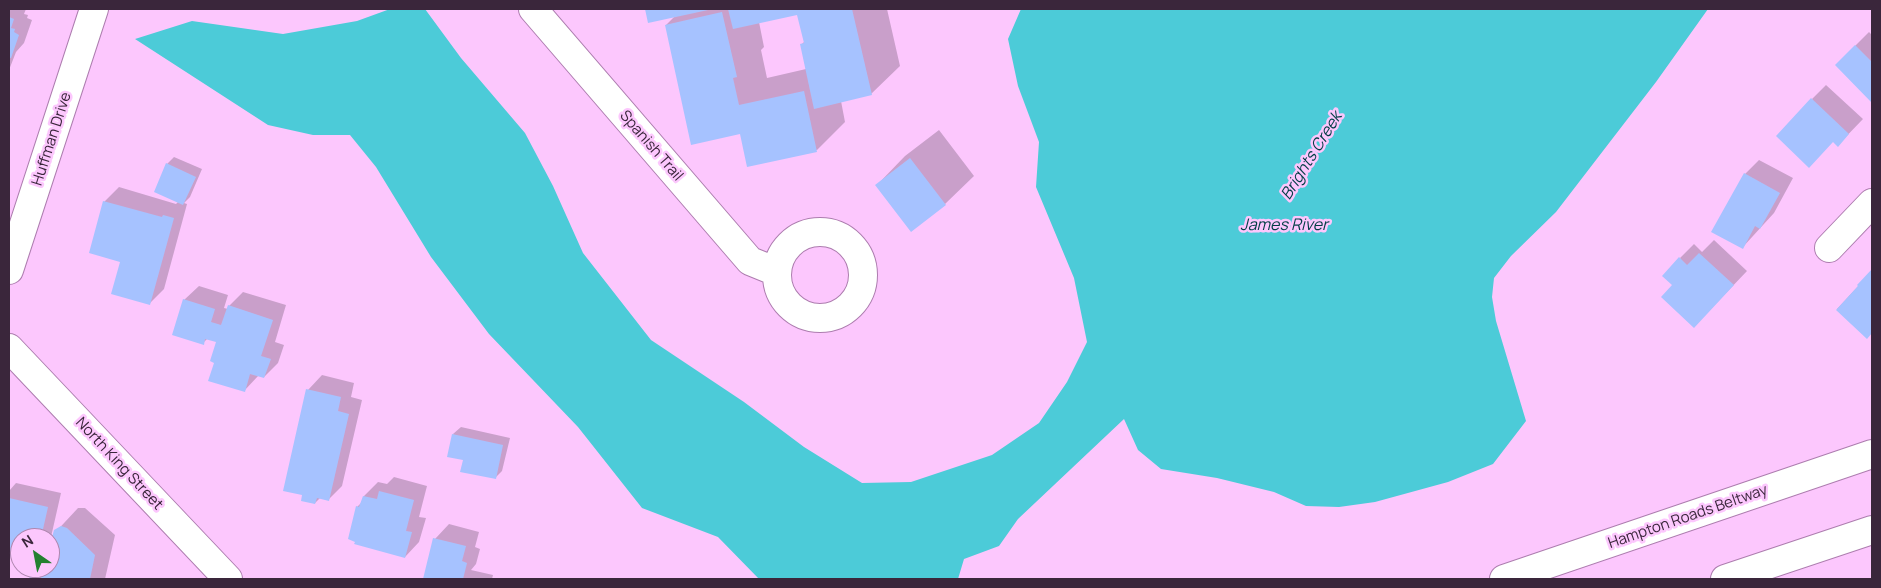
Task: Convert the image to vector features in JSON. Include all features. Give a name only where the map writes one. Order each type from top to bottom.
[{"type":"main road","name":"Huffman Drive","points":[[9,270],[94,9]]},
{"type":"main road","name":"Spanish Trail","points":[[533,9],[750,261],[777,272]]},
{"type":"main road","points":[[1829,248],[1872,204]]},
{"type":"main road","name":"North King Street","points":[[9,348],[228,579]]},
{"type":"main road","name":"Hampton Roads Beltway","points":[[1504,579],[1872,454]]},
{"type":"main road","points":[[1724,579],[1872,530]]},
{"type":"water","name":"James River","points":[[390,9],[425,9],[461,58],[525,133],[553,186],[583,253],[651,340],[744,402],[804,447],[862,483],[911,482],[992,455],[1039,423],[1067,382],[1087,342],[1074,278],[1036,187],[1039,142],[1018,86],[1008,39],[1021,9],[1708,9],[1656,82],[1556,212],[1511,256],[1494,278],[1492,297],[1496,321],[1526,421],[1493,464],[1448,482],[1375,502],[1339,507],[1306,506],[1274,492],[1217,478],[1161,469],[1138,450],[1124,419],[1018,519],[999,546],[964,559],[958,579],[759,579],[718,537],[642,508],[578,427],[489,334],[431,257],[376,167],[350,135],[313,135],[268,125],[135,39],[192,21],[283,34],[357,21]]},
{"type":"building","points":[[645,9],[708,9],[708,10],[648,23]]},
{"type":"building","points":[[728,9],[852,9],[872,95],[814,109],[800,44],[804,43],[797,15],[733,29]]},
{"type":"building","points":[[722,12],[737,77],[733,78],[739,105],[804,91],[817,152],[747,167],[740,134],[691,145],[665,25]]},
{"type":"building","points":[[9,17],[14,19],[11,28],[15,29],[14,32],[19,35],[11,58],[9,58]]},
{"type":"building","points":[[1855,45],[1872,62],[1872,103],[1835,65]]},
{"type":"building","points":[[1811,98],[1849,134],[1838,147],[1833,142],[1809,168],[1776,136]]},
{"type":"building","points":[[910,158],[946,205],[911,232],[875,185]]},
{"type":"building","points":[[166,163],[196,177],[183,205],[154,192]]},
{"type":"building","points":[[1744,173],[1780,193],[1760,229],[1755,226],[1743,249],[1711,232]]},
{"type":"building","points":[[103,201],[162,217],[163,215],[174,218],[150,305],[111,294],[120,262],[89,253]]},
{"type":"building","points":[[1699,253],[1734,285],[1694,328],[1661,297],[1672,285],[1662,276],[1679,257],[1687,265]]},
{"type":"building","points":[[1872,269],[1872,333],[1867,339],[1836,310]]},
{"type":"building","points":[[183,299],[215,309],[211,322],[221,325],[228,305],[273,320],[261,356],[271,359],[264,378],[250,374],[245,392],[208,381],[214,363],[210,361],[216,342],[205,339],[204,345],[172,335]]},
{"type":"building","points":[[306,389],[341,397],[338,411],[349,414],[329,501],[317,498],[315,504],[301,501],[302,495],[283,491]]},
{"type":"building","points":[[452,434],[503,445],[496,479],[460,472],[463,460],[447,457]]},
{"type":"building","points":[[379,491],[414,500],[406,531],[412,532],[405,558],[354,544],[355,542],[348,539],[356,506],[359,507],[363,496],[377,499]]},
{"type":"building","points":[[9,498],[48,507],[43,528],[10,528],[9,556]]},
{"type":"building","points":[[61,526],[67,528],[95,555],[90,579],[29,579],[60,578],[60,528],[58,528]]},
{"type":"building","points":[[433,538],[466,546],[462,561],[467,563],[463,579],[423,579]]},
{"type":"water label","name":"Brights Creek","points":[[1312,156]]}]
